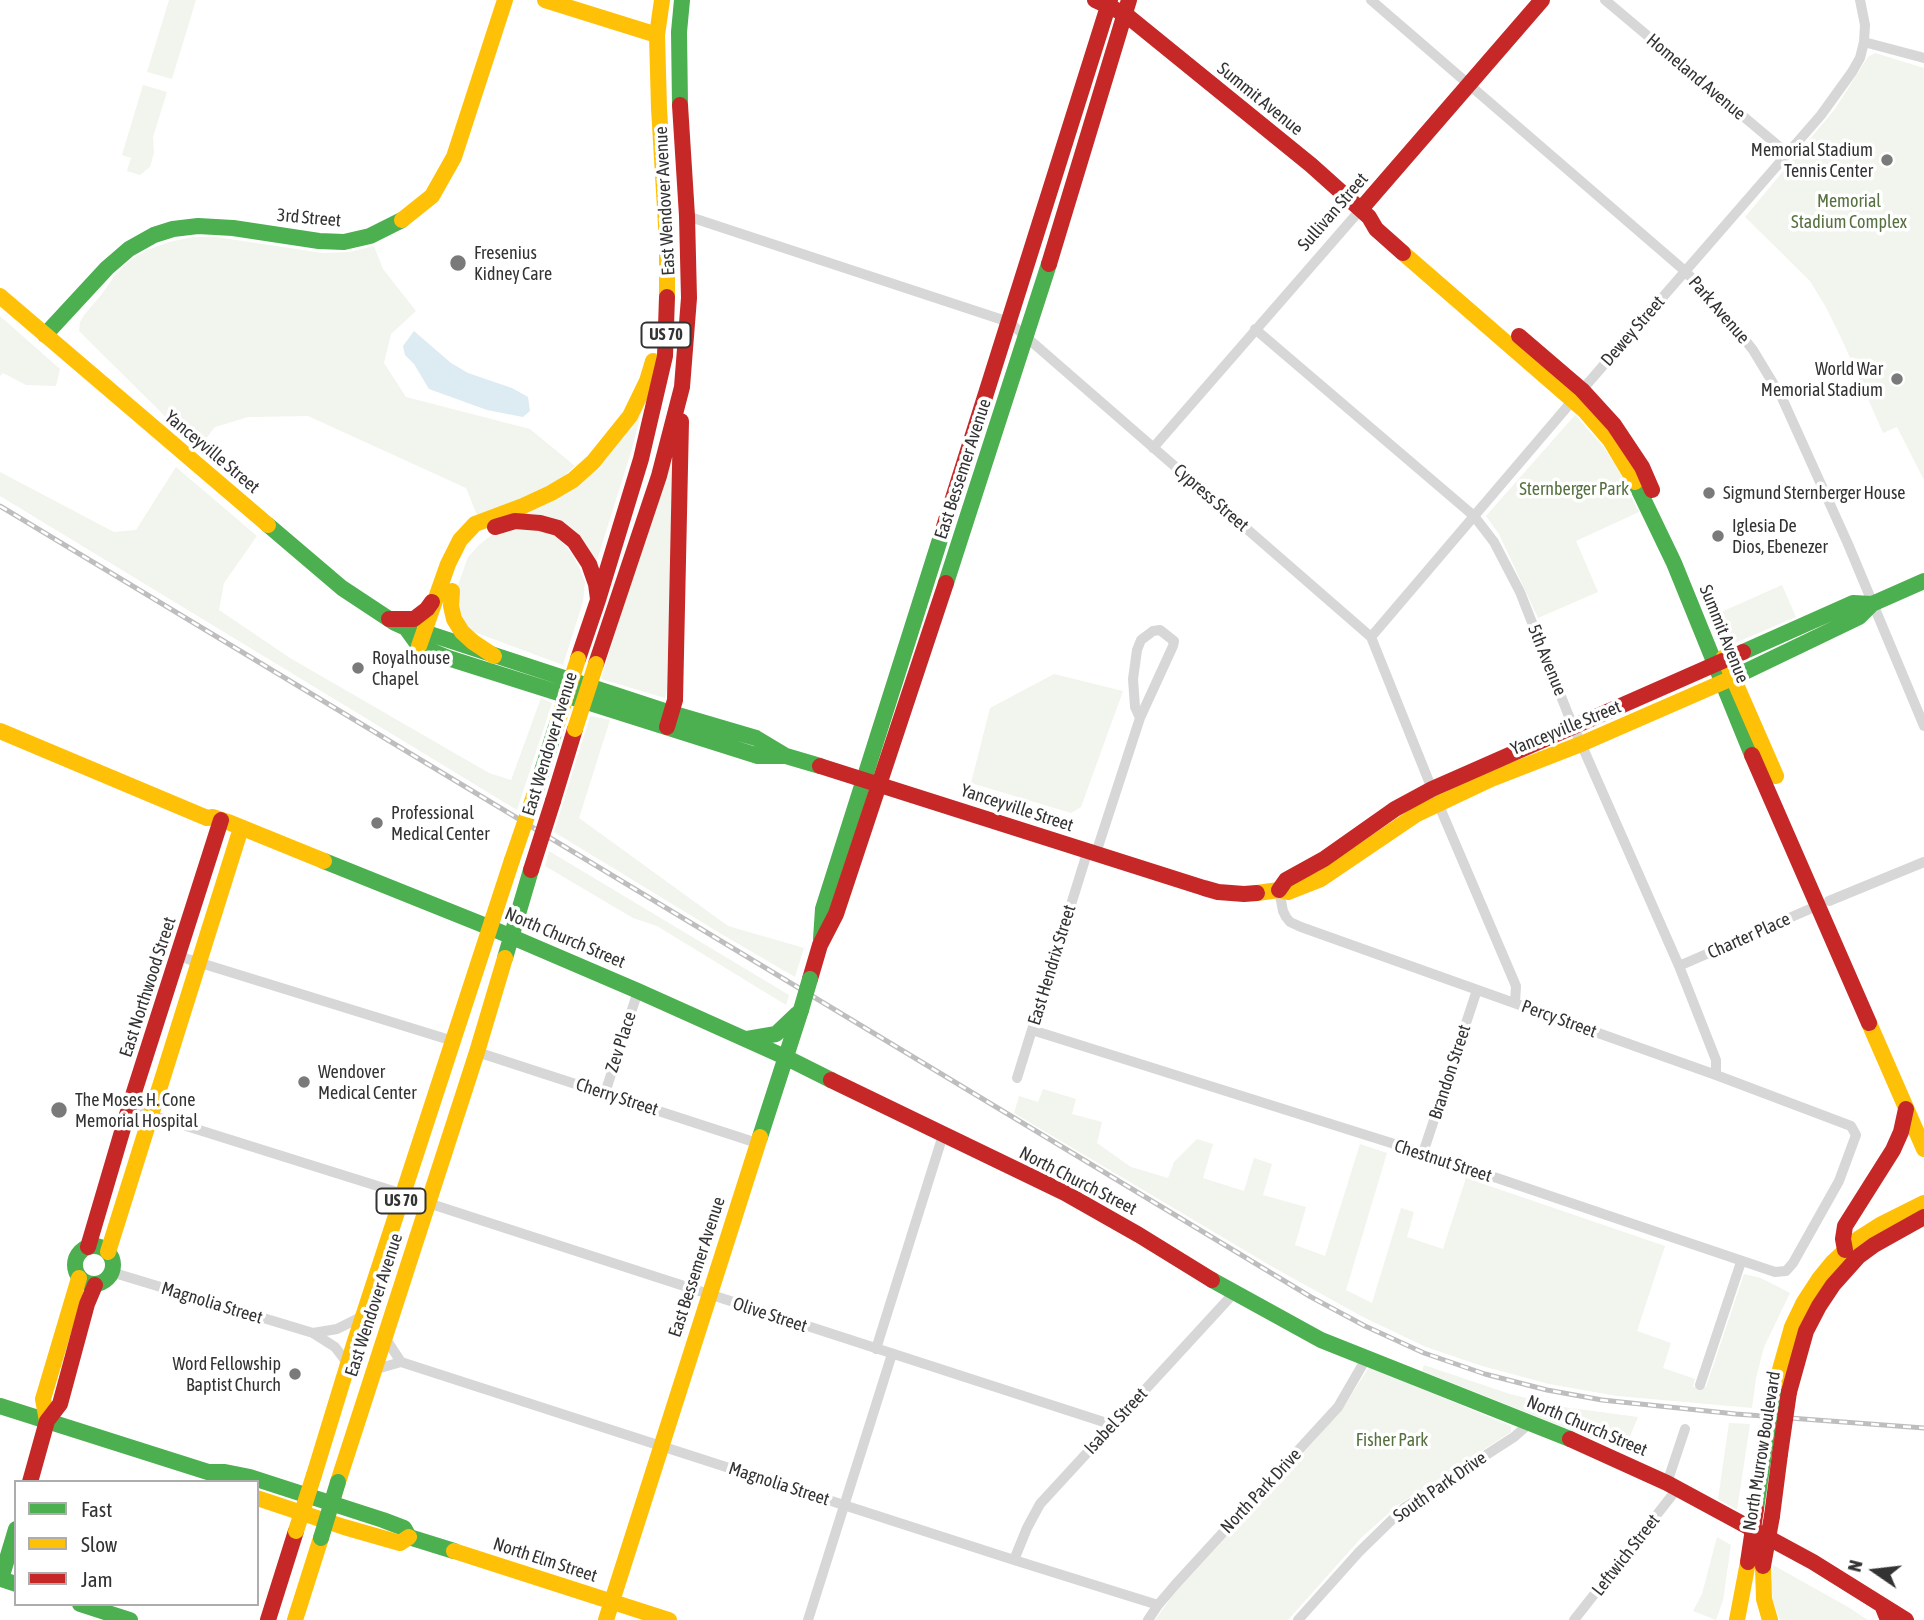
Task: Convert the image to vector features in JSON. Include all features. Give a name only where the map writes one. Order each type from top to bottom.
[{"type":"main road","name":"3rd Street","points":[[45,335],[107,268],[129,249],[154,235],[198,226],[344,242],[370,236],[409,216],[432,196],[454,157],[505,0]]},
{"type":"main road","points":[[545,0],[657,36],[670,46],[679,74]]},
{"type":"main road","name":"East Wendover Avenue","points":[[268,1620],[403,1194],[598,600],[641,459],[665,356],[667,313],[667,242],[657,36],[662,0]]},
{"type":"main road","name":"East Wendover Avenue","points":[[295,1620],[477,1052],[575,729],[659,476],[682,387],[689,298],[678,32],[682,0]]},
{"type":"main road","points":[[678,32],[692,0]]},
{"type":"main road","name":"Sullivan Street","points":[[1365,213],[1468,85],[1542,0]]},
{"type":"main road","name":"Summit Avenue","points":[[1114,3],[1311,165],[1365,213],[1400,235],[1577,395],[1614,425],[1642,467],[1689,573],[1728,680],[1824,903],[1924,1123]]},
{"type":"main road","name":"East Bessemer Avenue","points":[[606,1620],[820,944],[836,914],[871,781],[1009,321],[1114,3]]},
{"type":"main road","name":"East Bessemer Avenue","points":[[871,781],[888,761],[1049,265],[1114,3]]},
{"type":"main road","points":[[1035,237],[1042,246],[1049,265]]},
{"type":"main road","name":"Yanceyville Street","points":[[0,296],[342,587],[427,641],[448,659],[669,720]]},
{"type":"main road","points":[[427,641],[444,594],[448,564],[460,540],[475,524],[551,493],[573,480],[593,462],[630,415],[647,381],[667,313]]},
{"type":"main road","points":[[669,720],[675,700],[682,387]]},
{"type":"main road","points":[[389,619],[414,619],[427,609],[444,594],[478,539],[495,528],[514,521],[540,523],[558,528],[574,541],[589,564],[598,600]]},
{"type":"main road","name":"Yanceyville Street","points":[[427,641],[494,656],[669,720],[758,756],[786,756],[1218,892],[1244,894],[1279,890],[1286,880],[1324,859],[1395,809],[1491,779],[1581,744],[1728,680],[1859,617],[1872,604],[1924,581]]},
{"type":"main road","points":[[444,594],[462,632],[494,656]]},
{"type":"main road","name":"Yanceyville Street","points":[[1435,796],[1574,727],[1720,661],[1853,603],[1872,604]]},
{"type":"main road","name":"North Church Street","points":[[0,731],[207,818],[217,818],[513,937],[785,1057],[1065,1193],[1234,1293],[1321,1340],[1630,1464],[1813,1562],[1885,1612],[1906,1620]]},
{"type":"main road","name":"East Northwood Street","points":[[47,1421],[43,1399],[79,1278],[75,1271],[75,1261],[80,1251],[88,1247],[178,956],[217,818]]},
{"type":"main road","points":[[108,1252],[241,828]]},
{"type":"main road","name":"Summit Avenue","points":[[1824,903],[1924,1149]]},
{"type":"main road","points":[[746,1039],[776,1034],[801,1010]]},
{"type":"main road","points":[[1845,1250],[1844,1226],[1893,1150],[1901,1132],[1906,1109]]},
{"type":"main road","name":"North Murrow Boulevard","points":[[1770,1620],[1756,1564],[1791,1327],[1819,1279],[1845,1250],[1880,1225],[1924,1203]]},
{"type":"main road","name":"North Murrow Boulevard","points":[[1782,1392],[1806,1331],[1833,1285],[1852,1263],[1874,1244],[1924,1217]]},
{"type":"main road","points":[[79,1278],[86,1283],[95,1284],[106,1280],[111,1272],[113,1262],[108,1252],[98,1246],[88,1247]]},
{"type":"main road","points":[[31,1480],[47,1421],[60,1404],[95,1284]]},
{"type":"main road","name":"North Elm Street","points":[[0,1406],[213,1477],[225,1472],[259,1480]]},
{"type":"main road","name":"North Elm Street","points":[[259,1480],[383,1520],[404,1528],[409,1537],[669,1620]]},
{"type":"main road","name":"North Elm Street","points":[[259,1499],[400,1543],[409,1537]]},
{"type":"main road","points":[[4,1581],[14,1538]]},
{"type":"main road","points":[[1737,1620],[1756,1564]]},
{"type":"main road","points":[[86,1606],[130,1620]]},
{"type":"street","name":"Park Avenue","points":[[1371,0],[1685,271],[1720,308],[1753,350],[1777,389],[1848,544],[1924,726]]},
{"type":"street","name":"Homeland Avenue","points":[[1605,0],[1788,154]]},
{"type":"street","name":"Dewey Street","points":[[1371,637],[1821,115],[1860,58],[1865,25],[1860,0]]},
{"type":"street","points":[[1864,42],[1924,58]]},
{"type":"street","name":"Sullivan Street","points":[[1153,447],[1255,329],[1365,213]]},
{"type":"street","name":"Cypress Street","points":[[687,216],[1009,321],[1371,637],[1516,986],[1515,1003]]},
{"type":"street","name":"5th Avenue","points":[[1255,329],[1474,516],[1497,548],[1520,592],[1581,744],[1679,966],[1716,1060],[1716,1075]]},
{"type":"street","name":"East Hendrix Street","points":[[1017,1079],[1092,852],[1140,718],[1173,646],[1174,641],[1160,630],[1153,631],[1141,640],[1137,650],[1132,679],[1135,707],[1140,718]]},
{"type":"street","name":"Charter Place","points":[[1679,966],[1924,862]]},
{"type":"street","name":"Percy Street","points":[[1279,890],[1283,911],[1295,925],[1851,1126],[1856,1135],[1839,1181],[1821,1212]]},
{"type":"street","points":[[178,956],[453,1041]]},
{"type":"street","name":"Brandon Street","points":[[1423,1153],[1477,990]]},
{"type":"street","name":"Zev Place","points":[[604,1093],[638,991]]},
{"type":"street","name":"Chestnut Street","points":[[1032,1030],[1423,1153],[1775,1272],[1786,1271],[1793,1263],[1821,1212]]},
{"type":"street","name":"Cherry Street","points":[[477,1052],[757,1143]]},
{"type":"street","points":[[129,1108],[403,1194]]},
{"type":"street","points":[[876,1349],[943,1135]]},
{"type":"street","name":"Olive Street","points":[[428,1203],[1113,1425]]},
{"type":"street","points":[[1700,1385],[1741,1262]]},
{"type":"street","name":"Magnolia Street","points":[[111,1272],[313,1333],[335,1347],[348,1364]]},
{"type":"street","name":"Isabel Street","points":[[1014,1560],[1027,1528],[1041,1504],[1234,1293]]},
{"type":"street","points":[[313,1333],[337,1329],[364,1316]]},
{"type":"street","points":[[373,1370],[401,1362],[384,1336]]},
{"type":"street","points":[[808,1620],[892,1354]]},
{"type":"street","name":"North Park Drive","points":[[1149,1620],[1158,1605],[1338,1407],[1367,1357]]},
{"type":"street","name":"Magnolia Street","points":[[401,1362],[1158,1605]]},
{"type":"street","name":"South Park Drive","points":[[1298,1620],[1359,1552],[1404,1508],[1514,1437],[1530,1423]]},
{"type":"street","name":"Leftwich Street","points":[[1574,1620],[1672,1486],[1685,1429]]},
{"type":"green space","points":[[169,0],[196,0],[172,79],[147,72]]},
{"type":"green space","name":"Memorial Stadium Complex","points":[[1875,53],[1924,68],[1924,480],[1897,427],[1883,433],[1843,342],[1810,281],[1745,217],[1835,109],[1868,57]]},
{"type":"green space","points":[[143,85],[167,92],[153,137],[154,153],[150,167],[140,175],[127,171],[131,158],[122,155]]},
{"type":"green space","points":[[193,237],[216,237],[323,253],[349,252],[374,246],[383,269],[416,311],[391,334],[384,363],[406,397],[530,429],[575,466],[558,481],[536,494],[477,515],[466,488],[308,416],[248,417],[215,427],[198,449],[79,331],[84,315],[129,261],[147,250]]},
{"type":"green space","points":[[0,316],[60,369],[56,386],[26,385],[3,373],[0,376]]},
{"type":"green space","points":[[645,398],[594,570],[588,557],[519,516],[538,506]]},
{"type":"green space","name":"Sternberger Park","points":[[1575,415],[1603,446],[1617,467],[1639,512],[1576,541],[1598,592],[1538,618],[1499,534],[1486,516]]},
{"type":"green space","points":[[674,444],[667,689],[665,698],[601,679]]},
{"type":"green space","points":[[176,467],[257,536],[224,583],[219,610],[290,658],[489,773],[511,780],[541,698],[552,703],[517,810],[0,496],[0,472],[114,532],[136,530]]},
{"type":"green space","points":[[510,528],[546,532],[561,541],[572,554],[585,582],[583,602],[563,665],[469,630],[460,617],[458,585],[468,557],[493,534]]},
{"type":"green space","points":[[1782,585],[1796,617],[1735,643],[1731,642],[1719,613]]},
{"type":"green space","points":[[1054,674],[1123,691],[1081,807],[1071,813],[971,783],[990,708]]},
{"type":"green space","points":[[590,716],[610,720],[579,818],[728,926],[804,948],[795,977],[554,832]]},
{"type":"green space","points":[[549,851],[789,995],[786,1005],[657,926],[633,918],[545,866]]},
{"type":"green space","points":[[1043,1089],[1076,1099],[1072,1114],[1102,1122],[1097,1143],[1131,1167],[1168,1178],[1174,1162],[1197,1139],[1213,1144],[1203,1178],[1244,1191],[1254,1158],[1272,1164],[1263,1195],[1306,1207],[1295,1245],[1325,1256],[1360,1144],[1387,1153],[1346,1290],[1372,1303],[1401,1208],[1414,1212],[1407,1237],[1443,1249],[1466,1178],[1665,1246],[1637,1331],[1671,1343],[1663,1368],[1695,1379],[1693,1387],[1706,1387],[1744,1274],[1761,1278],[1790,1293],[1764,1347],[1752,1408],[1617,1396],[1549,1384],[1426,1347],[1363,1317],[1271,1266],[1014,1113],[1019,1096],[1038,1102]]},
{"type":"green space","points":[[1424,1365],[1510,1394],[1563,1407],[1638,1417],[1624,1451],[1422,1371]]},
{"type":"green space","name":"Fisher Park","points":[[1369,1367],[1511,1426],[1511,1432],[1398,1505],[1361,1538],[1288,1620],[1155,1620],[1173,1595],[1317,1438],[1348,1400]]},
{"type":"green space","points":[[1729,1423],[1750,1424],[1737,1510],[1718,1499]]},
{"type":"green space","points":[[1717,1537],[1731,1545],[1723,1600],[1716,1620],[1693,1611],[1702,1594]]},
{"type":"green space","points":[[1773,1565],[1868,1620],[1780,1620],[1773,1601]]},
{"type":"shaded area","points":[[414,331],[451,363],[468,373],[512,388],[528,397],[530,411],[523,417],[487,410],[429,389],[414,364],[405,355],[403,346]]},
{"type":"railway","points":[[0,506],[1311,1297],[1365,1326],[1424,1353],[1485,1374],[1547,1390],[1602,1400],[1736,1414],[1924,1428]]},
{"type":"traffic: fast","points":[[680,105],[679,32],[682,0]]},
{"type":"traffic: fast","points":[[45,335],[107,268],[129,249],[154,235],[198,226],[344,242],[370,236],[402,220]]},
{"type":"traffic: fast","points":[[946,583],[1049,264]]},
{"type":"traffic: fast","points":[[1635,482],[1674,563],[1752,755]]},
{"type":"traffic: fast","points":[[268,525],[342,588],[406,628],[756,738],[786,756]]},
{"type":"traffic: fast","points":[[821,939],[823,909],[943,530]]},
{"type":"traffic: fast","points":[[1730,679],[1859,617],[1872,604],[1924,581]]},
{"type":"traffic: fast","points":[[1743,652],[1853,603],[1872,604]]},
{"type":"traffic: fast","points":[[406,628],[419,646],[448,658],[758,756],[786,756],[820,766]]},
{"type":"traffic: fast","points":[[536,790],[557,724]]},
{"type":"traffic: fast","points":[[324,861],[638,991],[831,1080]]},
{"type":"traffic: fast","points":[[505,958],[531,870]]},
{"type":"traffic: fast","points":[[801,1010],[810,979]]},
{"type":"traffic: fast","points":[[760,1137],[801,1010]]},
{"type":"traffic: fast","points":[[747,1039],[776,1034],[797,1014]]},
{"type":"traffic: fast","points":[[94,1246],[108,1251],[113,1265],[108,1279],[94,1284],[80,1279],[75,1265],[80,1251],[94,1246]]},
{"type":"traffic: fast","points":[[1212,1280],[1321,1340],[1570,1439]]},
{"type":"traffic: fast","points":[[1764,1454],[1774,1391]]},
{"type":"traffic: fast","points":[[0,1406],[208,1472],[250,1477],[383,1520],[404,1528],[409,1537],[454,1551]]},
{"type":"traffic: fast","points":[[1756,1509],[1764,1454]]},
{"type":"traffic: fast","points":[[321,1538],[338,1482]]},
{"type":"traffic: fast","points":[[14,1536],[1,1579],[14,1583]]},
{"type":"traffic: fast","points":[[86,1606],[130,1620]]},
{"type":"traffic: slow","points":[[402,220],[432,196],[454,157],[505,0]]},
{"type":"traffic: slow","points":[[545,0],[657,35]]},
{"type":"traffic: slow","points":[[662,0],[657,35],[667,297]]},
{"type":"traffic: slow","points":[[1403,253],[1585,411],[1610,440],[1635,482]]},
{"type":"traffic: slow","points":[[0,296],[268,525]]},
{"type":"traffic: slow","points":[[419,646],[448,564],[460,540],[475,524],[551,493],[573,480],[593,462],[630,416],[647,381],[653,361]]},
{"type":"traffic: slow","points":[[452,591],[454,619],[462,632],[494,656]]},
{"type":"traffic: slow","points":[[1724,657],[1776,776]]},
{"type":"traffic: slow","points":[[557,724],[578,659]]},
{"type":"traffic: slow","points":[[575,729],[596,664]]},
{"type":"traffic: slow","points":[[1257,893],[1279,890],[1288,892],[1321,879],[1417,814],[1491,779],[1581,744],[1730,679]]},
{"type":"traffic: slow","points":[[0,731],[207,818],[213,817],[228,822],[324,861]]},
{"type":"traffic: slow","points":[[512,860],[536,790]]},
{"type":"traffic: slow","points":[[108,1252],[241,828]]},
{"type":"traffic: slow","points":[[314,1475],[512,860]]},
{"type":"traffic: slow","points":[[338,1482],[505,958]]},
{"type":"traffic: slow","points":[[1869,1023],[1924,1149]]},
{"type":"traffic: slow","points":[[606,1620],[760,1137]]},
{"type":"traffic: slow","points":[[1774,1391],[1792,1327],[1819,1279],[1858,1239],[1924,1203]]},
{"type":"traffic: slow","points":[[47,1421],[43,1399],[79,1278]]},
{"type":"traffic: slow","points":[[296,1531],[314,1475]]},
{"type":"traffic: slow","points":[[259,1499],[400,1543],[409,1537]]},
{"type":"traffic: slow","points":[[295,1620],[321,1538]]},
{"type":"traffic: slow","points":[[454,1551],[669,1620]]},
{"type":"traffic: slow","points":[[1737,1620],[1748,1562]]},
{"type":"traffic: slow","points":[[1763,1566],[1764,1599],[1770,1620]]},
{"type":"traffic: jam","points":[[1095,0],[1125,14],[1311,165],[1369,217],[1376,229],[1403,253]]},
{"type":"traffic: jam","points":[[943,530],[1110,0]]},
{"type":"traffic: jam","points":[[1049,264],[1129,0]]},
{"type":"traffic: jam","points":[[1361,209],[1542,0]]},
{"type":"traffic: jam","points":[[596,664],[659,476],[682,387],[689,298],[680,105]]},
{"type":"traffic: jam","points":[[578,659],[641,459],[665,356],[667,297]]},
{"type":"traffic: jam","points":[[1519,336],[1582,390],[1614,425],[1642,467],[1652,490]]},
{"type":"traffic: jam","points":[[667,727],[675,700],[681,421]]},
{"type":"traffic: jam","points":[[495,527],[515,521],[558,528],[574,541],[589,564],[598,599]]},
{"type":"traffic: jam","points":[[810,979],[820,945],[836,914],[946,583]]},
{"type":"traffic: jam","points":[[389,619],[414,619],[432,602]]},
{"type":"traffic: jam","points":[[1279,890],[1286,880],[1324,859],[1395,809],[1432,789],[1743,652]]},
{"type":"traffic: jam","points":[[553,801],[575,729]]},
{"type":"traffic: jam","points":[[1752,755],[1869,1023]]},
{"type":"traffic: jam","points":[[820,766],[1204,888],[1218,892],[1257,893]]},
{"type":"traffic: jam","points":[[531,870],[553,801]]},
{"type":"traffic: jam","points":[[88,1247],[129,1108],[221,820]]},
{"type":"traffic: jam","points":[[831,1080],[1065,1193],[1212,1280]]},
{"type":"traffic: jam","points":[[1845,1250],[1845,1226],[1893,1150],[1901,1132],[1906,1109]]},
{"type":"traffic: jam","points":[[1789,1392],[1806,1331],[1833,1285],[1859,1256],[1924,1217]]},
{"type":"traffic: jam","points":[[31,1480],[47,1421],[60,1404],[87,1304],[95,1285]]},
{"type":"traffic: jam","points":[[1780,1454],[1789,1392]]},
{"type":"traffic: jam","points":[[1570,1439],[1667,1483],[1813,1562],[1906,1620]]},
{"type":"traffic: jam","points":[[1772,1516],[1780,1454]]},
{"type":"traffic: jam","points":[[1748,1562],[1756,1509]]},
{"type":"traffic: jam","points":[[1763,1566],[1772,1516]]},
{"type":"traffic: jam","points":[[268,1620],[296,1531]]},
{"type":"traffic: jam","points":[[1882,1605],[1888,1620]]},
{"type":"place","name":"Memorial Stadium Tennis Center","points":[[1887,160]]},
{"type":"place","name":"Fresenius Kidney Care","points":[[458,263]]},
{"type":"place","name":"World War Memorial Stadium","points":[[1897,379]]},
{"type":"place","name":"Sigmund Sternberger House","points":[[1709,493]]},
{"type":"place","name":"Iglesia De Dios, Ebenezer","points":[[1718,536]]},
{"type":"place","name":"Royalhouse Chapel","points":[[358,668]]},
{"type":"place","name":"Professional Medical Center","points":[[377,823]]},
{"type":"place","name":"Wendover Medical Center","points":[[304,1082]]},
{"type":"place","name":"The Moses H. Cone Memorial Hospital","points":[[59,1110]]},
{"type":"place","name":"Word Fellowship Baptist Church","points":[[295,1374]]}]
